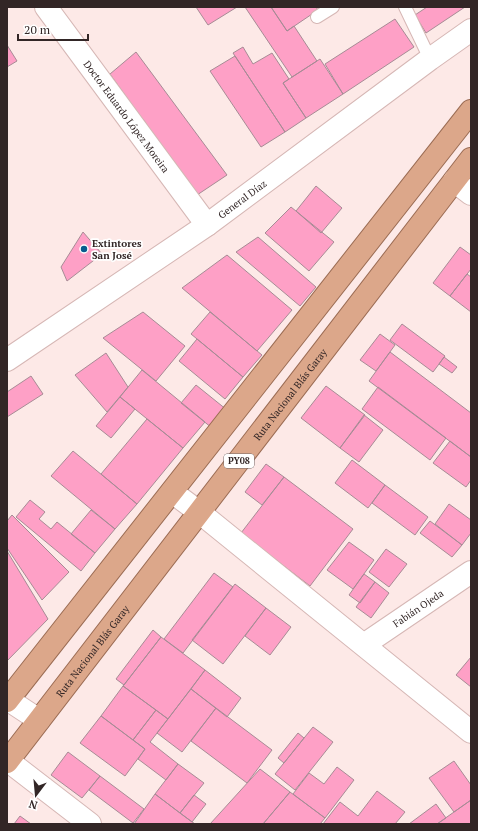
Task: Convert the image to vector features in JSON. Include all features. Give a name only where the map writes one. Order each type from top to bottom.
[{"type":"highway","points":[[7,700],[471,111]]},
{"type":"highway","name":"Ruta Nacional Blás Garay","points":[[7,761],[199,512],[463,188],[471,159]]},
{"type":"street","name":"Doctor Eduardo López Moreira","points":[[46,7],[207,225]]},
{"type":"street","name":"General Díaz","points":[[7,360],[207,225],[471,30]]},
{"type":"street","points":[[172,492],[364,644],[471,732]]},
{"type":"street","name":"Fabián Ojeda","points":[[364,644],[471,572]]},
{"type":"street","points":[[7,700],[39,720]]},
{"type":"street","points":[[7,761],[90,824]]},
{"type":"lane","points":[[317,17],[333,7]]},
{"type":"lane","points":[[405,7],[430,59]]},
{"type":"building","points":[[196,7],[237,7],[208,25]]},
{"type":"building","points":[[245,7],[271,7],[287,31],[294,26],[317,61],[292,77]]},
{"type":"building","points":[[271,7],[316,7],[318,10],[287,31]]},
{"type":"building","points":[[427,7],[465,7],[426,33],[415,15]]},
{"type":"building","points":[[395,19],[414,47],[343,94],[325,64]]},
{"type":"building","points":[[7,45],[17,61],[7,67]]},
{"type":"building","points":[[243,47],[253,64],[272,53],[289,79],[283,83],[306,118],[285,132],[233,53]]},
{"type":"building","points":[[136,52],[227,175],[194,197],[143,119],[110,74]]},
{"type":"building","points":[[235,56],[285,132],[261,147],[210,71]]},
{"type":"building","points":[[320,59],[343,94],[306,118],[283,83]]},
{"type":"building","points":[[316,186],[342,208],[321,233],[296,211]]},
{"type":"building","points":[[291,207],[334,242],[309,271],[265,233]]},
{"type":"building","points":[[83,232],[102,254],[67,281],[61,267]]},
{"type":"building","points":[[258,237],[316,287],[300,306],[236,252]]},
{"type":"building","points":[[460,247],[471,255],[471,269],[450,296],[433,283]]},
{"type":"building","points":[[227,255],[292,310],[257,351],[182,288]]},
{"type":"building","points":[[467,274],[471,277],[471,312],[450,296]]},
{"type":"building","points":[[143,312],[185,346],[156,381],[103,338]]},
{"type":"building","points":[[210,312],[262,355],[243,377],[191,334]]},
{"type":"building","points":[[402,324],[445,356],[433,372],[390,340]]},
{"type":"building","points":[[380,334],[395,345],[376,371],[360,360]]},
{"type":"building","points":[[197,339],[243,377],[225,399],[179,361]]},
{"type":"building","points":[[390,352],[471,413],[471,457],[369,381]]},
{"type":"building","points":[[106,353],[128,387],[107,412],[75,375]]},
{"type":"building","points":[[444,357],[457,367],[452,373],[439,364]]},
{"type":"building","points":[[142,370],[205,422],[183,448],[120,397]]},
{"type":"building","points":[[31,376],[43,394],[7,417],[7,392]]},
{"type":"building","points":[[196,385],[227,410],[212,428],[181,403]]},
{"type":"building","points":[[326,386],[365,415],[340,448],[301,418]]},
{"type":"building","points":[[378,387],[446,438],[430,460],[362,409]]},
{"type":"building","points":[[120,397],[135,409],[111,438],[96,426]]},
{"type":"building","points":[[364,415],[383,430],[359,462],[340,448]]},
{"type":"building","points":[[147,419],[183,448],[137,504],[101,474]]},
{"type":"building","points":[[450,441],[471,457],[471,480],[466,487],[433,463]]},
{"type":"building","points":[[73,451],[137,504],[115,529],[51,476]]},
{"type":"building","points":[[352,460],[385,485],[368,508],[335,483]]},
{"type":"building","points":[[266,464],[284,477],[262,505],[245,492]]},
{"type":"building","points":[[284,477],[353,529],[310,586],[241,533]]},
{"type":"building","points":[[385,485],[428,517],[415,535],[372,503]]},
{"type":"building","points":[[30,500],[45,512],[39,519],[51,529],[57,522],[95,553],[81,571],[16,517]]},
{"type":"building","points":[[449,504],[471,520],[471,533],[462,545],[435,524]]},
{"type":"building","points":[[91,510],[115,529],[95,553],[71,534]]},
{"type":"building","points":[[12,515],[69,572],[42,600],[7,548],[7,521]]},
{"type":"building","points":[[430,521],[462,545],[452,557],[420,533]]},
{"type":"building","points":[[349,542],[374,560],[353,589],[327,570]]},
{"type":"building","points":[[386,549],[407,564],[389,587],[369,572]]},
{"type":"building","points":[[7,551],[48,619],[7,661]]},
{"type":"building","points":[[214,573],[233,587],[183,653],[164,639]]},
{"type":"building","points":[[364,574],[375,582],[360,603],[349,595]]},
{"type":"building","points":[[375,582],[389,593],[371,618],[356,607]]},
{"type":"building","points":[[235,584],[266,608],[223,664],[192,640]]},
{"type":"building","points":[[266,608],[291,627],[270,655],[245,636]]},
{"type":"building","points":[[153,630],[161,637],[124,685],[116,679]]},
{"type":"building","points":[[161,637],[205,670],[168,719],[123,686]]},
{"type":"building","points":[[471,657],[471,687],[456,675]]},
{"type":"building","points":[[205,670],[241,698],[227,717],[191,689]]},
{"type":"building","points":[[123,686],[156,710],[133,740],[101,716]]},
{"type":"building","points":[[191,689],[216,708],[182,752],[157,733]]},
{"type":"building","points":[[216,708],[272,750],[247,783],[191,741]]},
{"type":"building","points":[[156,710],[168,719],[150,742],[178,764],[166,780],[138,759],[145,749],[133,740]]},
{"type":"building","points":[[101,716],[145,749],[125,776],[80,743]]},
{"type":"building","points":[[313,727],[333,742],[295,790],[275,774]]},
{"type":"building","points":[[298,733],[304,738],[284,763],[278,758]]},
{"type":"building","points":[[68,752],[100,776],[82,798],[51,775]]},
{"type":"building","points":[[454,761],[471,785],[471,800],[454,812],[429,778]]},
{"type":"building","points":[[178,764],[204,783],[180,813],[155,794]]},
{"type":"building","points":[[337,767],[354,780],[325,818],[293,794],[309,773],[324,784]]},
{"type":"building","points":[[260,769],[290,792],[263,824],[210,824]]},
{"type":"building","points":[[100,776],[144,809],[133,823],[89,790]]},
{"type":"building","points":[[377,791],[405,812],[395,824],[323,824],[340,802],[358,816]]},
{"type":"building","points":[[290,792],[325,818],[320,824],[263,824]]},
{"type":"building","points":[[155,794],[180,813],[195,824],[134,824]]},
{"type":"building","points":[[194,795],[206,804],[192,822],[180,813]]},
{"type":"building","points":[[471,800],[471,824],[437,824]]},
{"type":"building","points":[[436,804],[446,818],[437,824],[409,824]]},
{"type":"building","points":[[20,816],[31,824],[14,824]]},
{"type":"place","name":"Extintores San José","points":[[84,249]]}]
